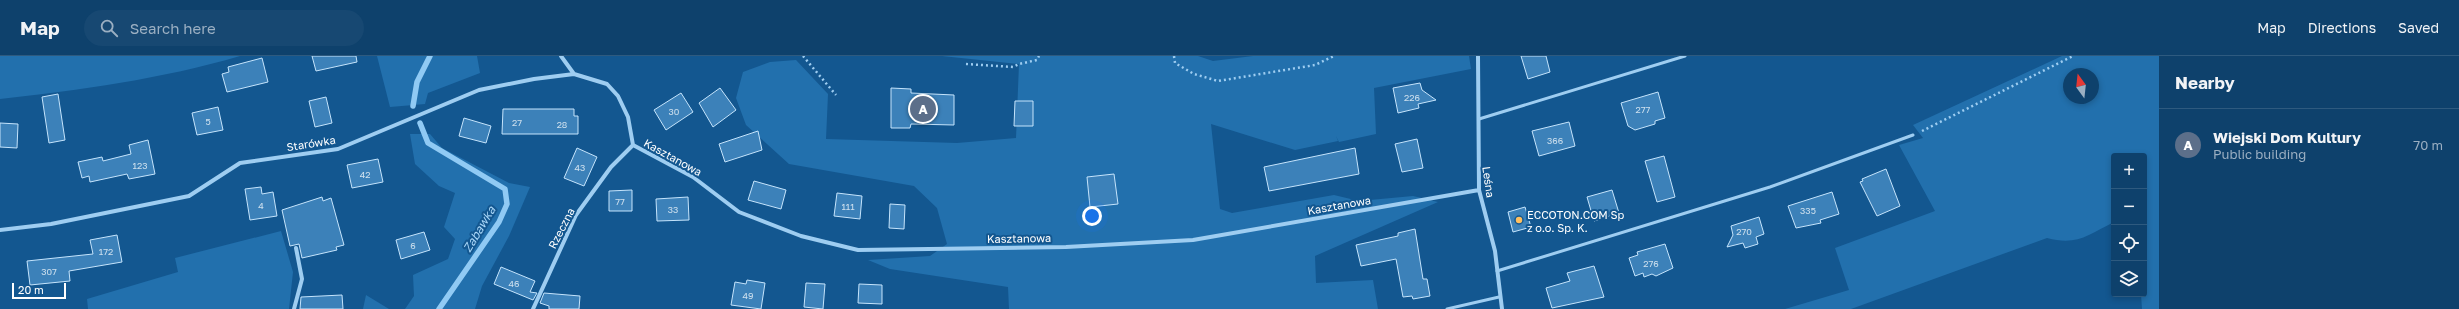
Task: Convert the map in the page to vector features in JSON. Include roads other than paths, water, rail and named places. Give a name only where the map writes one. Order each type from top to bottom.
[{"type":"street","points":[[561,56],[574,74]]},
{"type":"street","name":"Leśna","points":[[1478,56],[1479,120],[1477,163],[1479,190],[1495,251],[1499,296],[1502,309]]},
{"type":"street","name":"Starówka","points":[[0,230],[51,224],[189,196],[240,163],[338,149],[479,90],[534,78],[574,74],[607,84],[618,96]]},
{"type":"street","name":"Kasztanowa","points":[[618,96],[628,117],[633,144],[693,177],[739,212],[801,236],[858,250],[1066,247],[1193,240],[1479,190]]},
{"type":"street","name":"Rzeczna","points":[[533,309],[576,215],[611,167],[633,144]]},
{"type":"street","points":[[294,309],[302,279],[296,248]]},
{"type":"lane","points":[[1479,120],[1685,56]]},
{"type":"lane","points":[[1497,271],[1770,187],[1913,135]]},
{"type":"lane","points":[[1447,309],[1499,296]]},
{"type":"waterway","name":"Zabawka","points":[[413,106],[417,82],[430,56]]},
{"type":"waterway","name":"Zabawka","points":[[420,123],[428,143],[505,189],[507,204],[499,222],[439,309]]},
{"type":"place","name":"Wiejski Dom Kultury","points":[[923,109]]},
{"type":"place","name":"ECCOTON.COM Sp z o.o. Sp. K.","points":[[1519,220]]}]
